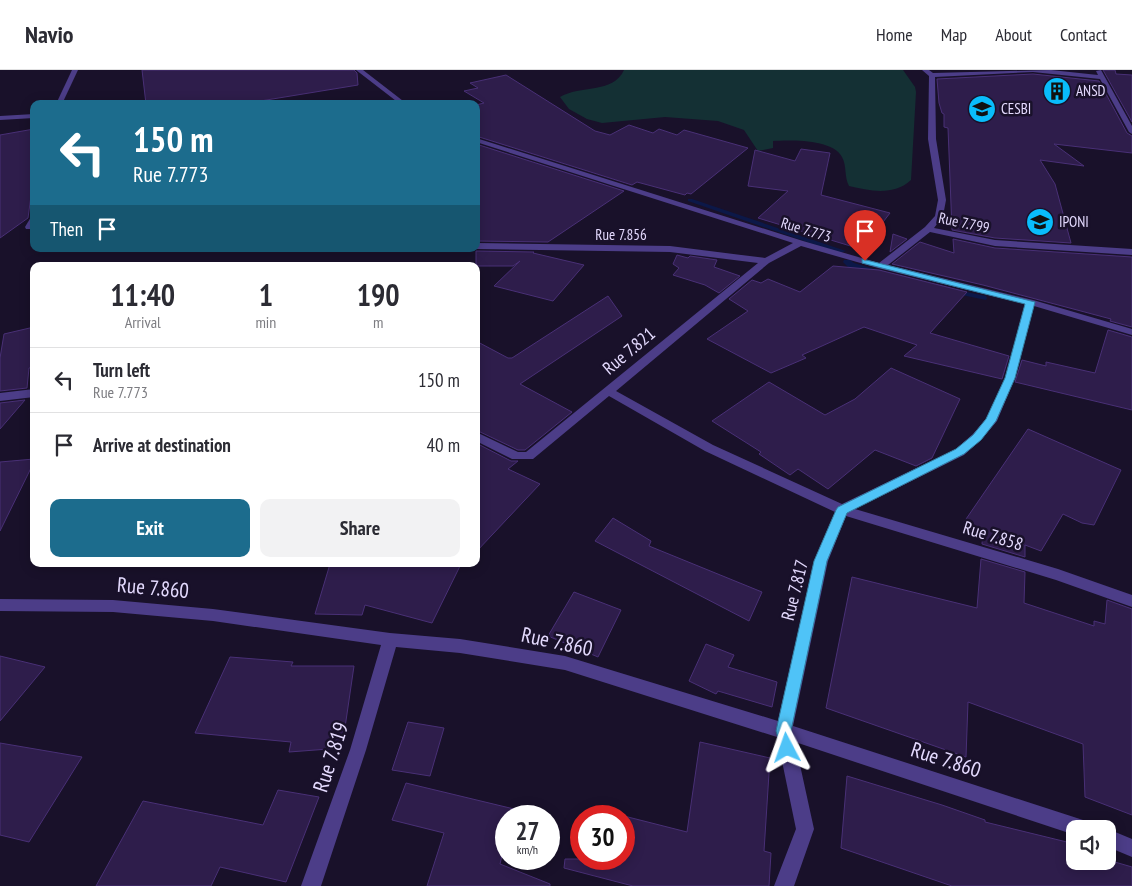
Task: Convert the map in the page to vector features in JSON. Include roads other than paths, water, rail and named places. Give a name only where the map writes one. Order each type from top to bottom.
[{"type":"street","points":[[61,100],[75,70]]},
{"type":"street","points":[[359,70],[399,100]]},
{"type":"street","points":[[929,72],[1033,70],[1102,77]]},
{"type":"street","points":[[1098,70],[1132,132]]},
{"type":"street","name":"Rue 7.799","points":[[929,72],[932,139],[942,200],[939,216],[928,229],[996,243],[1132,252]]},
{"type":"street","points":[[0,118],[30,116]]},
{"type":"street","name":"Rue 7.773","points":[[480,141],[800,243],[881,266],[1030,302],[1132,332]]},
{"type":"street","points":[[881,266],[928,229]]},
{"type":"street","name":"Rue 7.821","points":[[480,438],[516,456],[529,456],[766,261],[800,243]]},
{"type":"street","name":"Rue 7.856","points":[[480,246],[670,249],[766,261]]},
{"type":"street","points":[[842,510],[960,452],[977,437],[991,421],[1010,378],[1030,302]]},
{"type":"street","name":"Rue 7.858","points":[[608,391],[709,448],[842,510],[1058,575],[1132,601]]},
{"type":"street","points":[[0,396],[30,393]]},
{"type":"street","name":"Rue 7.817","points":[[784,886],[805,829],[784,731],[820,561],[842,510]]},
{"type":"street","name":"Rue 7.860","points":[[0,605],[113,606],[204,614],[390,640],[460,646],[565,663],[784,731],[1066,823]]},
{"type":"street","name":"Rue 7.819","points":[[311,886],[358,750],[390,640]]},
{"type":"street","points":[[1116,841],[1132,848]]},
{"type":"waterway","points":[[690,200],[842,251]]},
{"type":"waterway","points":[[847,262],[851,265],[880,272]]},
{"type":"waterway","points":[[955,291],[983,298]]},
{"type":"place","name":"ANSD","points":[[1057,91]]},
{"type":"place","name":"CESBI","points":[[982,109]]},
{"type":"place","name":"IPONI","points":[[1040,222]]}]
